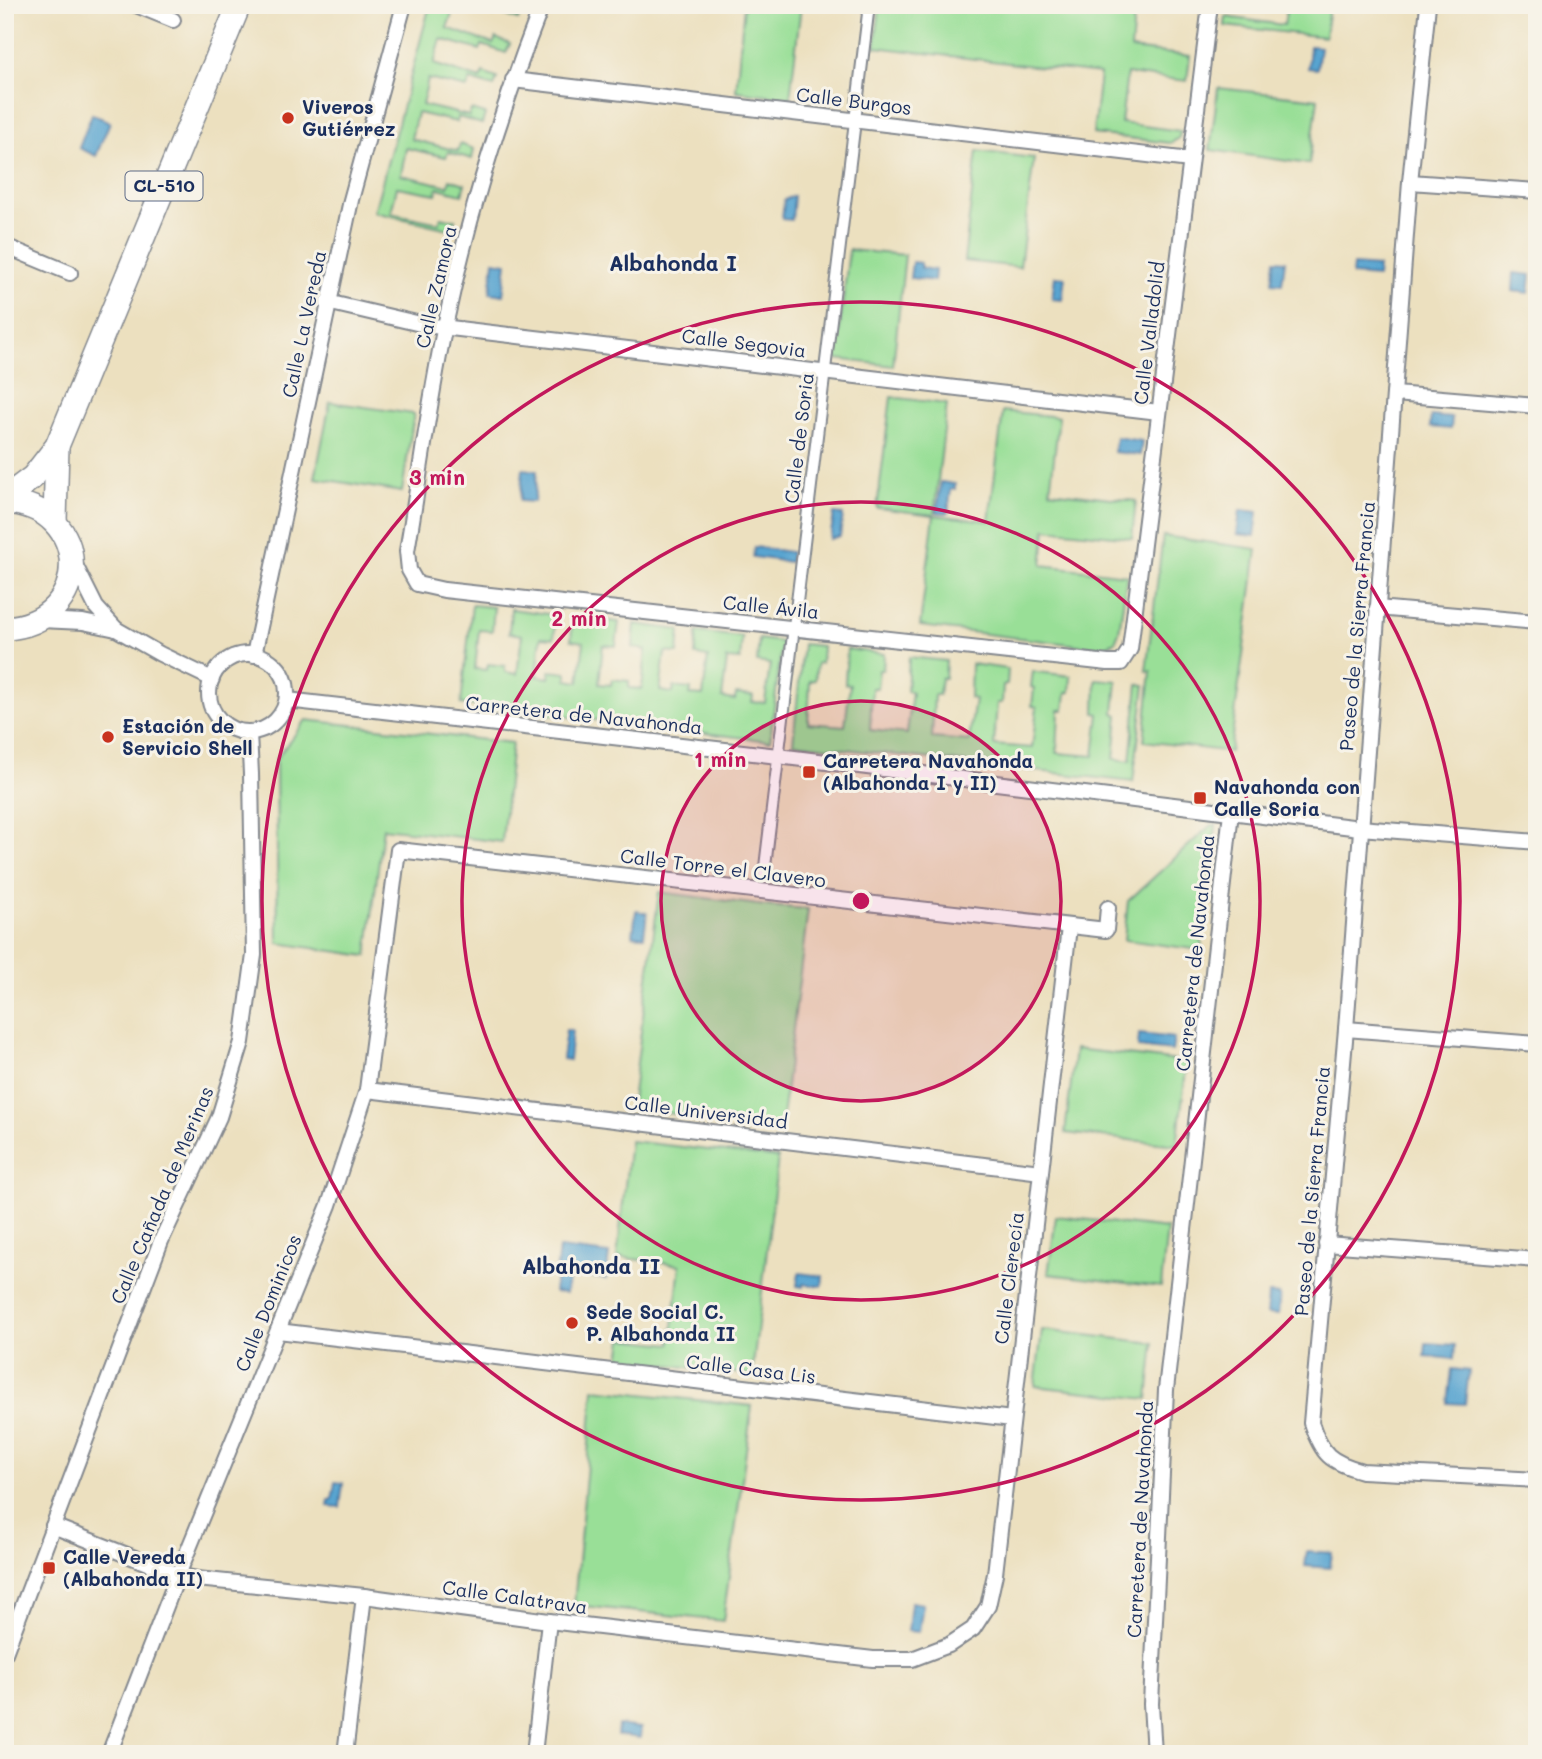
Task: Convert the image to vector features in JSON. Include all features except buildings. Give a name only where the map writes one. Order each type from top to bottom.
[{"type":"main road","name":"CL-510","points":[[5,500],[33,477],[57,446],[239,5]]},
{"type":"main road","name":"CL-510","points":[[55,522],[57,446]]},
{"type":"main road","name":"CL-510","points":[[5,500],[41,510],[55,522],[66,538],[71,558]]},
{"type":"main road","points":[[5,642],[23,625],[58,605],[69,585],[71,558]]},
{"type":"street","points":[[136,5],[173,20]]},
{"type":"street","name":"Calle La Vereda","points":[[254,654],[327,302],[351,200],[404,5]]},
{"type":"street","name":"Calle Zamora","points":[[416,584],[409,570],[407,551],[444,327],[482,172],[542,5]]},
{"type":"street","name":"Calle de Soria","points":[[764,875],[869,5]]},
{"type":"street","name":"Calle Valladolid","points":[[1121,663],[1130,649],[1210,5]]},
{"type":"street","name":"Paseo de la Sierra Francia","points":[[1428,5],[1410,182],[1346,1028],[1311,1423],[1317,1441],[1327,1455],[1339,1465],[1362,1471],[1537,1480]]},
{"type":"street","name":"Calle Burgos","points":[[513,80],[1190,160]]},
{"type":"street","points":[[1410,182],[1537,191]]},
{"type":"street","points":[[5,246],[70,273]]},
{"type":"street","name":"Calle Segovia","points":[[327,302],[425,325],[1159,412]]},
{"type":"street","points":[[1395,394],[1537,406]]},
{"type":"street","points":[[71,558],[96,607],[116,629]]},
{"type":"street","name":"Calle Ávila","points":[[416,584],[444,590],[1121,663]]},
{"type":"street","points":[[1377,608],[1537,622]]},
{"type":"street","points":[[23,625],[83,622],[116,629],[212,679]]},
{"type":"street","points":[[254,654],[268,660],[280,670],[286,684],[286,700],[279,717],[264,729],[249,733],[223,723],[213,711],[209,695],[212,679],[218,668],[229,659],[254,654]]},
{"type":"street","name":"Carretera de Navahonda","points":[[286,700],[778,756],[1231,812],[1166,1390],[1151,1704],[1153,1754]]},
{"type":"street","name":"Calle Cañada de Merinas","points":[[5,1653],[161,1241],[219,1117],[242,1042],[254,955],[249,733]]},
{"type":"street","points":[[1231,812],[1360,828],[1537,842]]},
{"type":"street","name":"Calle Torre el Clavero","points":[[398,850],[1069,927],[1106,930],[1108,908]]},
{"type":"street","name":"Calle Dominicos","points":[[109,1754],[178,1575],[329,1205],[367,1090],[398,850]]},
{"type":"street","name":"Calle Clerecía","points":[[973,1629],[988,1606],[995,1574],[1069,927]]},
{"type":"street","points":[[1346,1028],[1537,1044]]},
{"type":"street","name":"Calle Universidad","points":[[367,1090],[1041,1172]]},
{"type":"street","points":[[1326,1244],[1537,1260]]},
{"type":"street","name":"Calle Casa Lis","points":[[278,1331],[1012,1419]]},
{"type":"street","name":"Calle Calatrava","points":[[53,1526],[178,1575],[873,1659],[912,1659],[948,1645],[973,1629]]},
{"type":"street","points":[[345,1754],[364,1596]]},
{"type":"street","points":[[534,1754],[549,1621]]},
{"type":"green space","points":[[430,5],[455,5],[447,28],[493,44],[496,38],[510,44],[506,53],[482,45],[480,50],[441,39],[434,64],[480,79],[483,73],[497,78],[494,87],[470,80],[467,88],[428,79],[422,105],[469,116],[471,110],[485,114],[482,124],[458,117],[457,122],[417,113],[411,139],[458,151],[460,144],[474,149],[472,159],[448,152],[446,157],[406,148],[401,175],[448,186],[450,179],[465,184],[462,194],[438,188],[436,194],[397,187],[391,213],[439,223],[441,217],[455,220],[453,230],[374,212]]},
{"type":"green space","points":[[463,5],[497,5],[505,8],[506,5],[523,8],[518,20],[496,12],[494,16]]},
{"type":"green space","points":[[744,5],[801,5],[790,98],[736,91]]},
{"type":"green space","points":[[880,5],[1135,5],[1131,49],[1190,56],[1187,81],[1127,74],[1121,123],[1181,131],[1178,139],[1170,143],[1093,134],[1100,74],[875,47]]},
{"type":"green space","points":[[1287,5],[1329,5],[1325,37],[1225,26],[1226,17],[1284,25]]},
{"type":"green space","points":[[1218,88],[1318,99],[1309,164],[1210,150]]},
{"type":"green space","points":[[977,151],[1034,158],[1020,267],[964,261]]},
{"type":"green space","points":[[849,250],[905,255],[893,366],[836,359]]},
{"type":"green space","points":[[891,397],[947,404],[934,515],[877,508]]},
{"type":"green space","points":[[330,402],[414,414],[402,492],[315,478]]},
{"type":"green space","points":[[1003,411],[1059,417],[1050,491],[1136,501],[1132,538],[1046,529],[1042,565],[1127,575],[1119,632],[1115,642],[1102,648],[920,626],[934,515],[989,521]]},
{"type":"green space","points":[[1163,536],[1257,549],[1230,752],[1144,741],[1151,671],[1146,671]]},
{"type":"green space","points":[[472,605],[494,607],[492,631],[479,630],[475,669],[487,670],[488,664],[505,666],[505,672],[517,674],[522,635],[509,633],[511,609],[556,615],[554,638],[541,637],[537,676],[549,678],[550,671],[567,673],[567,680],[579,682],[584,642],[571,640],[573,617],[619,622],[616,646],[603,645],[599,684],[611,685],[612,679],[629,681],[629,688],[642,689],[646,650],[633,648],[635,624],[680,630],[678,653],[665,652],[660,691],[673,693],[674,687],[691,689],[690,695],[703,696],[708,657],[695,655],[697,632],[742,637],[740,660],[727,659],[722,698],[735,700],[736,694],[753,696],[752,702],[765,703],[770,664],[757,662],[759,639],[782,642],[770,741],[461,704]]},
{"type":"green space","points":[[803,644],[822,646],[821,663],[817,663],[815,680],[810,681],[808,723],[845,726],[850,685],[845,684],[847,649],[884,654],[883,670],[879,670],[877,688],[872,688],[870,730],[907,734],[912,692],[907,691],[909,657],[946,661],[945,678],[941,678],[939,695],[934,695],[932,738],[969,741],[975,699],[970,698],[971,664],[1008,669],[1007,685],[1003,685],[1002,703],[997,703],[994,745],[1032,748],[1037,707],[1032,706],[1033,671],[1071,676],[1070,692],[1066,693],[1064,710],[1059,710],[1057,753],[1094,756],[1099,714],[1095,713],[1096,679],[1117,681],[1114,713],[1118,715],[1114,759],[1130,761],[1138,684],[1145,685],[1133,782],[793,743]]},
{"type":"green space","points":[[306,720],[512,743],[502,842],[383,828],[367,956],[278,943],[276,759]]},
{"type":"green space","points":[[1211,825],[1216,825],[1201,950],[1124,940],[1128,901]]},
{"type":"green space","points":[[659,892],[808,909],[781,1126],[631,1109]]},
{"type":"green space","points":[[1075,1049],[1187,1062],[1177,1145],[1065,1133]]},
{"type":"green space","points":[[630,1141],[778,1158],[752,1375],[620,1359],[623,1339],[671,1344],[680,1265],[617,1257]]},
{"type":"green space","points":[[1056,1216],[1167,1229],[1161,1287],[1048,1274]]},
{"type":"green space","points":[[1042,1330],[1154,1343],[1148,1399],[1035,1386]]},
{"type":"green space","points":[[594,1389],[752,1406],[723,1621],[574,1605]]},
{"type":"water","points":[[1310,46],[1320,47],[1317,69],[1308,68]]},
{"type":"water","points":[[92,114],[110,122],[96,156],[79,148]]},
{"type":"water","points":[[794,196],[792,220],[782,219],[784,200]]},
{"type":"water","points":[[1275,260],[1285,261],[1282,284],[1272,283]]},
{"type":"water","points":[[494,261],[507,263],[503,295],[490,293]]},
{"type":"water","points":[[912,262],[921,263],[921,268],[935,270],[934,281],[910,278]]},
{"type":"water","points":[[1353,265],[1378,267],[1377,277],[1352,275]]},
{"type":"water","points":[[1514,273],[1531,275],[1529,293],[1513,291]]},
{"type":"water","points":[[1055,276],[1065,277],[1062,300],[1052,299]]},
{"type":"water","points":[[1431,416],[1452,418],[1451,429],[1430,427]]},
{"type":"water","points":[[1116,437],[1142,441],[1140,455],[1114,452]]},
{"type":"water","points":[[523,469],[537,471],[534,502],[520,501]]},
{"type":"water","points":[[941,482],[955,484],[955,489],[951,489],[948,513],[937,512]]},
{"type":"water","points":[[1240,510],[1258,512],[1255,536],[1237,534]]},
{"type":"water","points":[[834,514],[843,515],[840,536],[830,539]]},
{"type":"water","points":[[754,547],[791,552],[790,562],[753,557]]},
{"type":"water","points":[[636,911],[647,913],[644,936],[633,935]]},
{"type":"water","points":[[566,1030],[572,1030],[569,1060],[562,1059]]},
{"type":"water","points":[[1139,1034],[1174,1038],[1172,1051],[1138,1047]]},
{"type":"water","points":[[559,1248],[609,1254],[606,1279],[569,1274],[566,1293],[554,1292]]},
{"type":"water","points":[[799,1273],[823,1276],[822,1286],[797,1286]]},
{"type":"water","points":[[1268,1294],[1280,1295],[1278,1315],[1267,1314]]},
{"type":"water","points":[[1426,1343],[1455,1345],[1454,1359],[1425,1356]]},
{"type":"water","points":[[1452,1369],[1469,1371],[1465,1404],[1448,1403]]},
{"type":"water","points":[[335,1482],[343,1483],[340,1507],[328,1506],[329,1500],[332,1500]]},
{"type":"water","points":[[1307,1551],[1332,1553],[1330,1568],[1305,1566]]},
{"type":"water","points":[[911,1602],[923,1604],[919,1632],[908,1631]]},
{"type":"water","points":[[618,1725],[641,1728],[640,1738],[617,1735]]},
{"type":"place","name":"Viveros Gutiérrez","points":[[288,118]]},
{"type":"place","name":"Estación de Servicio Shell","points":[[108,737]]},
{"type":"place","name":"Carretera Navahonda (Albahonda I y II)","points":[[809,772]]},
{"type":"place","name":"Navahonda con Calle Soria","points":[[1200,798]]},
{"type":"place","name":"Sede Social C. P. Albahonda II","points":[[572,1323]]},
{"type":"place","name":"Calle Vereda (Albahonda II)","points":[[49,1568]]},
{"type":"district","name":"Albahonda I","points":[[673,264]]},
{"type":"district","name":"Albahonda II","points":[[591,1267]]}]
